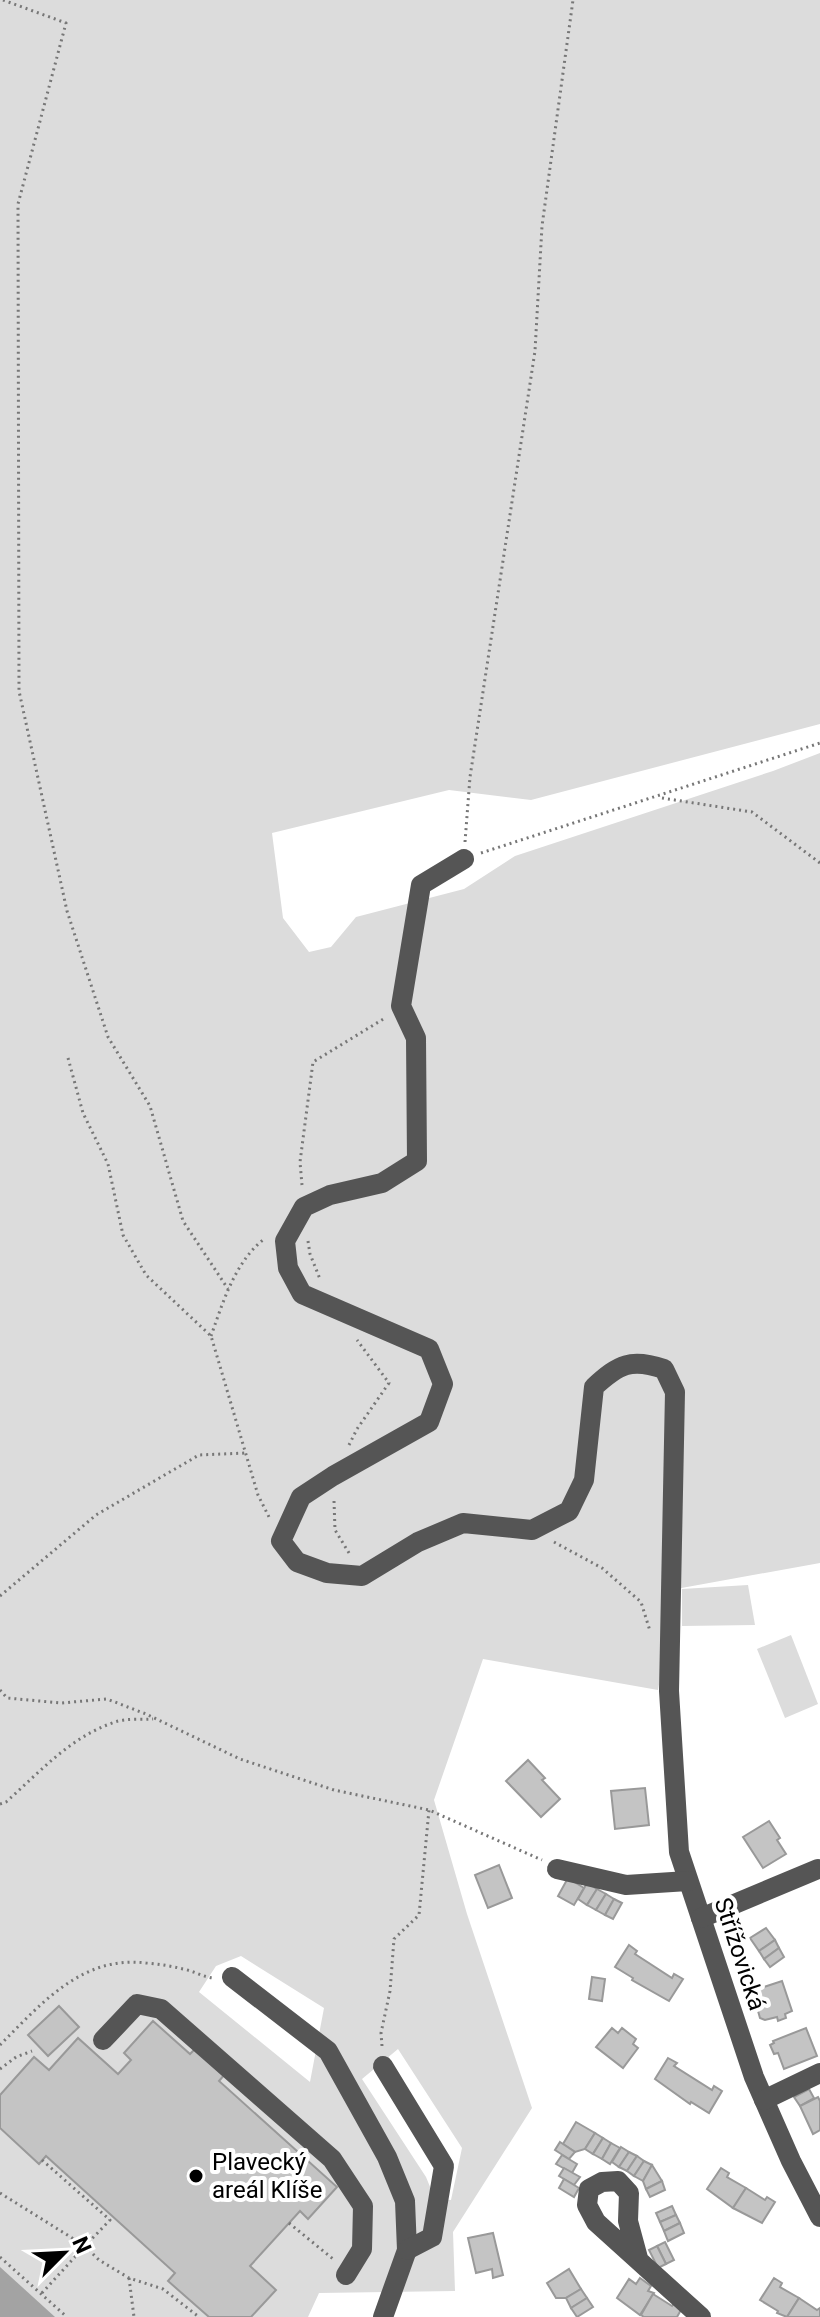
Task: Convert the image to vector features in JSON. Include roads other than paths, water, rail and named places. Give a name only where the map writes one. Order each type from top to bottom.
[{"type":"street","name":"Střížovická","points":[[464,859],[421,885],[401,1006],[416,1038],[417,1161],[382,1183],[330,1195],[304,1207],[285,1241],[288,1268],[302,1294],[429,1349],[443,1384],[429,1422],[301,1497],[281,1541],[297,1562],[327,1573],[362,1576],[418,1542],[463,1523],[532,1530],[569,1511],[584,1480],[594,1387],[615,1368],[642,1361],[664,1369],[675,1392],[669,1691],[679,1852],[754,2077],[820,2217]]},
{"type":"street","points":[[557,1869],[626,1885],[688,1881]]},
{"type":"street","points":[[701,1918],[818,1869]]},
{"type":"street","points":[[232,1977],[328,2051],[387,2157],[405,2201],[407,2250],[383,2317]]},
{"type":"street","points":[[103,2040],[137,2004],[161,2009],[332,2159],[363,2206],[362,2249],[347,2273]]},
{"type":"street","points":[[383,2066],[444,2166],[432,2237],[407,2250]]},
{"type":"street","points":[[764,2100],[820,2073]]},
{"type":"street","points":[[638,2258],[701,2317]]},
{"type":"place","name":"Plavecký areál Klíše","points":[[196,2176]]}]
